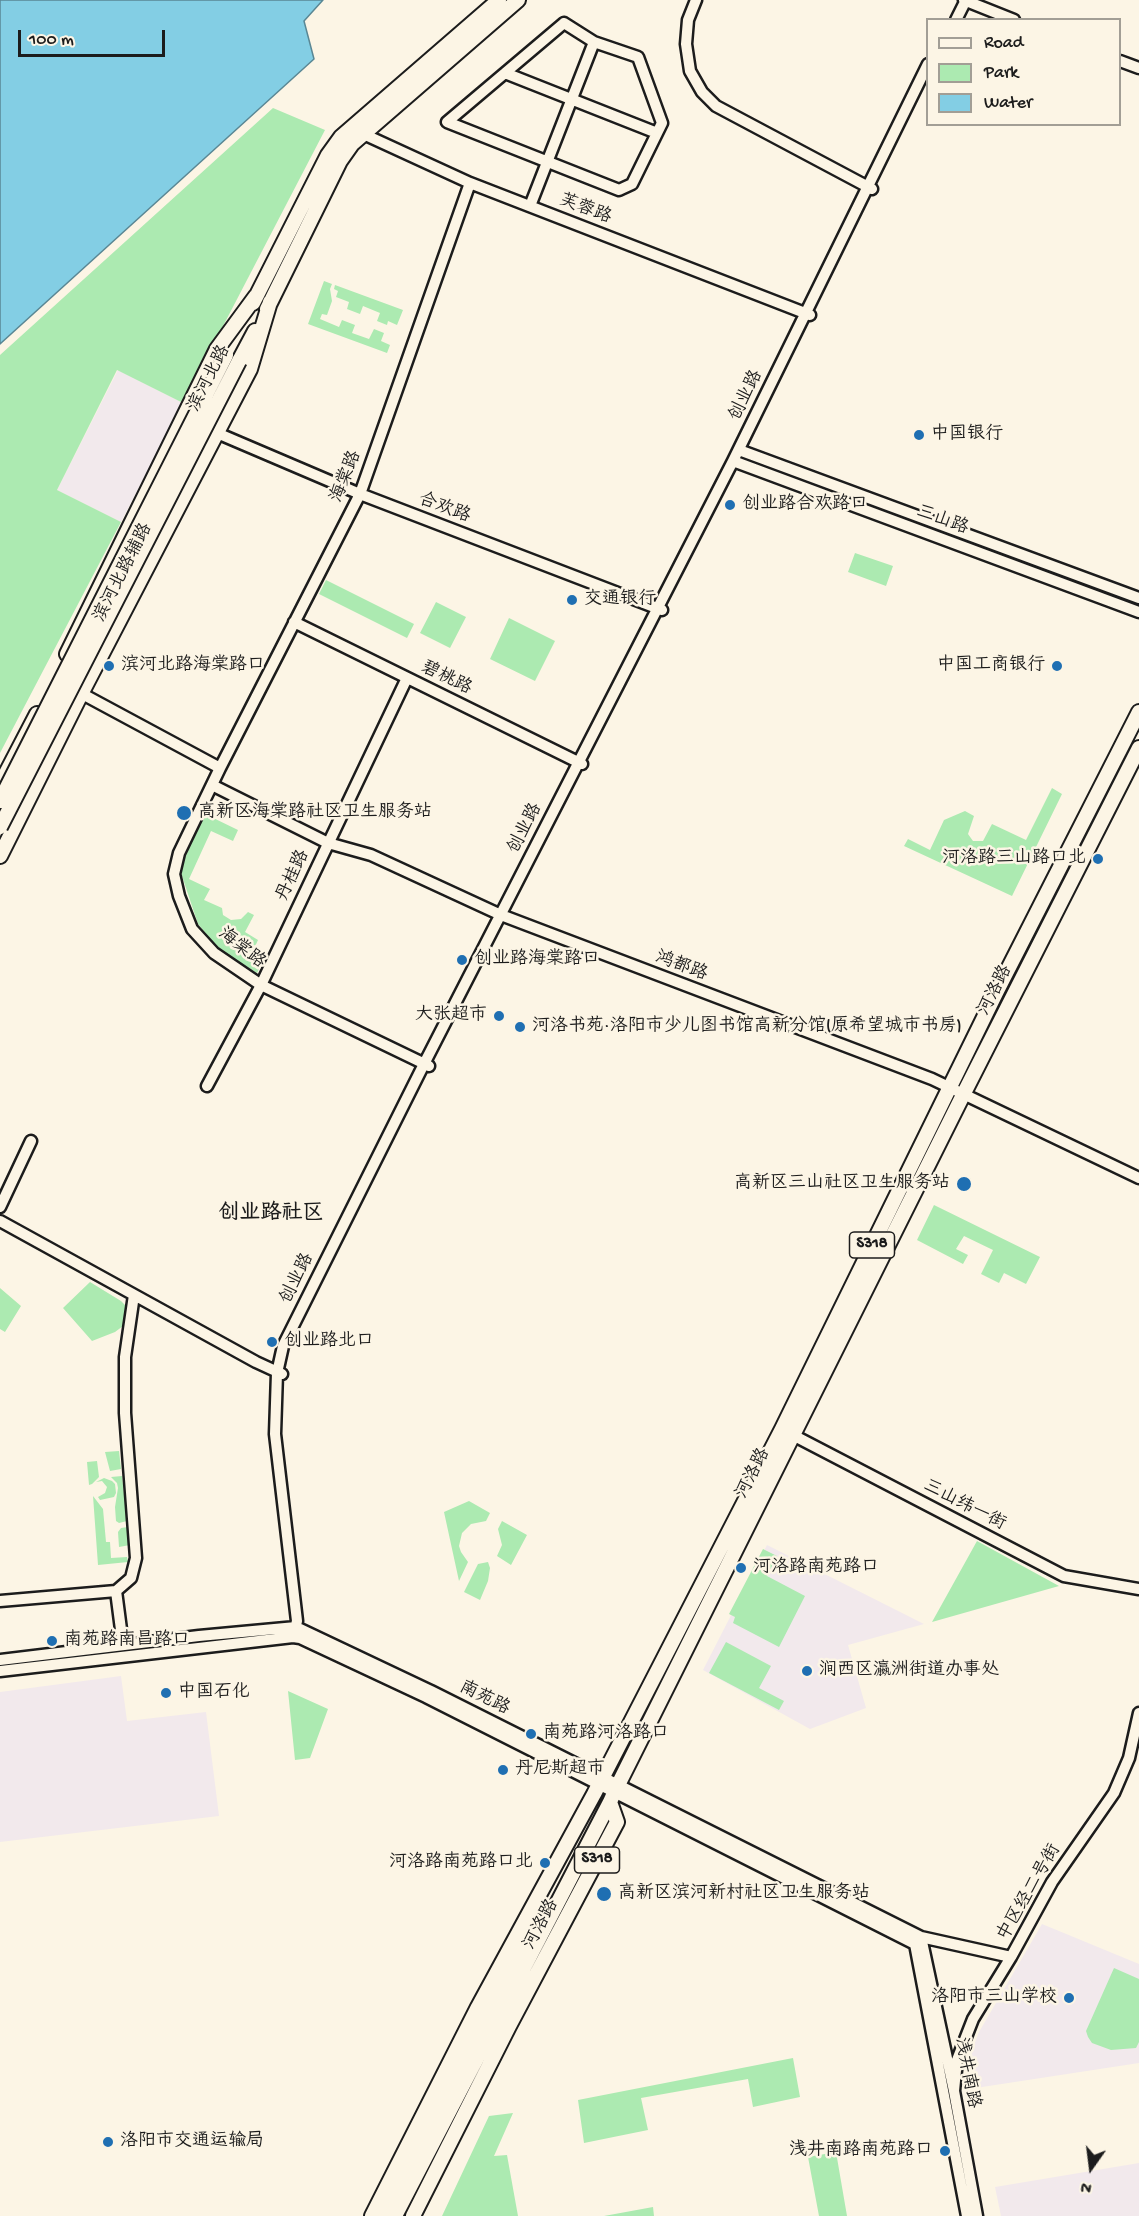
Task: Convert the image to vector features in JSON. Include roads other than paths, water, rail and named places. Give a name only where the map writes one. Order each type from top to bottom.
[{"type":"main road","name":"滨河北路","points":[[0,827],[357,131],[499,0]]},
{"type":"main road","name":"滨河北路","points":[[0,801],[328,155],[341,137],[357,131],[518,0]]},
{"type":"main road","name":"滨河北路辅路","points":[[0,785],[55,679],[217,349],[256,296]]},
{"type":"main road","name":"滨河北路辅路","points":[[0,856],[81,694],[250,369],[270,302]]},
{"type":"main road","name":"河洛路","points":[[413,2216],[617,1822],[614,1793],[788,1433],[997,991],[1139,712]]},
{"type":"main road","name":"河洛路","points":[[372,2216],[473,2018],[788,1433],[1139,748]]},
{"type":"main road","points":[[382,2216],[543,1918],[614,1793]]},
{"type":"main road","name":"河洛路","points":[[543,1918],[564,1849]]},
{"type":"main road","points":[[395,2216],[543,1918]]},
{"type":"street","points":[[696,0],[688,20],[686,44],[690,71],[702,92],[716,106],[869,189]]},
{"type":"street","points":[[950,18],[958,0]]},
{"type":"street","points":[[957,18],[965,0],[1009,18]]},
{"type":"street","points":[[564,23],[594,42],[638,57],[662,123],[632,184],[619,190],[447,122],[564,23]]},
{"type":"street","points":[[530,206],[594,42]]},
{"type":"street","points":[[1121,62],[1139,68]]},
{"type":"street","name":"创业路","points":[[298,1633],[304,1624],[280,1433],[280,1373],[283,1346],[736,462],[926,66]]},
{"type":"street","points":[[505,73],[657,133]]},
{"type":"street","name":"创业路","points":[[869,189],[926,79]]},
{"type":"street","name":"芙蓉路","points":[[357,131],[470,183],[808,315]]},
{"type":"street","name":"海棠路","points":[[427,1065],[261,985],[214,953],[192,929],[179,896],[174,874],[179,853],[220,768],[360,494],[470,183]]},
{"type":"street","name":"合欢路","points":[[217,433],[360,494],[660,609]]},
{"type":"street","name":"三山路","points":[[741,451],[1139,598]]},
{"type":"street","name":"三山路","points":[[736,462],[1139,612]]},
{"type":"street","name":"碧桃路","points":[[294,622],[580,764]]},
{"type":"street","name":"丹桂路","points":[[207,1086],[261,985],[407,678]]},
{"type":"street","points":[[55,679],[220,768]]},
{"type":"street","name":"鸿都路","points":[[212,785],[328,843],[371,855],[503,916],[951,1087],[1139,1178]]},
{"type":"street","points":[[0,1207],[31,1141]]},
{"type":"street","points":[[0,1221],[280,1373]]},
{"type":"street","points":[[0,1601],[116,1591],[130,1578],[136,1558],[125,1413],[125,1357],[134,1295]]},
{"type":"street","name":"三山纬一街","points":[[788,1433],[1064,1576],[1139,1589]]},
{"type":"street","points":[[116,1591],[123,1645]]},
{"type":"street","points":[[0,1660],[123,1645],[298,1633]]},
{"type":"street","points":[[0,1671],[298,1633]]},
{"type":"street","name":"南苑路","points":[[298,1633],[430,1691],[600,1781],[614,1793],[920,1941],[1010,1960]]},
{"type":"street","name":"中区经二号街","points":[[954,2091],[957,2060],[973,2019],[1010,1960],[1052,1882],[1114,1793],[1129,1758],[1139,1713]]},
{"type":"street","name":"浅井南路","points":[[920,1941],[954,2091],[977,2216]]},
{"type":"street","name":"浅井南路","points":[[920,1941],[967,2216]]},
{"type":"water","points":[[0,0],[323,0],[304,21],[314,59],[0,344]]},
{"type":"place","name":"中国银行","points":[[919,435]]},
{"type":"place","name":"创业路合欢路口","points":[[730,505]]},
{"type":"place","name":"交通银行","points":[[572,600]]},
{"type":"place","name":"滨河北路海棠路口","points":[[109,666]]},
{"type":"place","name":"中国工商银行","points":[[1057,666]]},
{"type":"place","name":"高新区海棠路社区卫生服务站","points":[[184,813]]},
{"type":"place","name":"河洛路三山路口北","points":[[1098,859]]},
{"type":"place","name":"创业路海棠路口","points":[[462,960]]},
{"type":"place","name":"大张超市","points":[[499,1016]]},
{"type":"place","name":"河洛书苑·洛阳市少儿图书馆高新分馆(原希望城市书房)","points":[[520,1027]]},
{"type":"place","name":"高新区三山社区卫生服务站","points":[[964,1184]]},
{"type":"place","name":"创业路北口","points":[[272,1342]]},
{"type":"place","name":"河洛路南苑路口","points":[[741,1568]]},
{"type":"place","name":"南苑路南昌路口","points":[[52,1641]]},
{"type":"place","name":"涧西区瀛洲街道办事处","points":[[807,1671]]},
{"type":"place","name":"中国石化","points":[[166,1693]]},
{"type":"place","name":"南苑路河洛路口","points":[[531,1734]]},
{"type":"place","name":"丹尼斯超市","points":[[503,1770]]},
{"type":"place","name":"河洛路南苑路口北","points":[[545,1863]]},
{"type":"place","name":"高新区滨河新村社区卫生服务站","points":[[604,1894]]},
{"type":"place","name":"洛阳市三山学校","points":[[1069,1998]]},
{"type":"place","name":"洛阳市交通运输局","points":[[108,2142]]},
{"type":"place","name":"浅井南路南苑路口","points":[[945,2151]]},
{"type":"district","name":"创业路社区","points":[[271,1215]]}]
